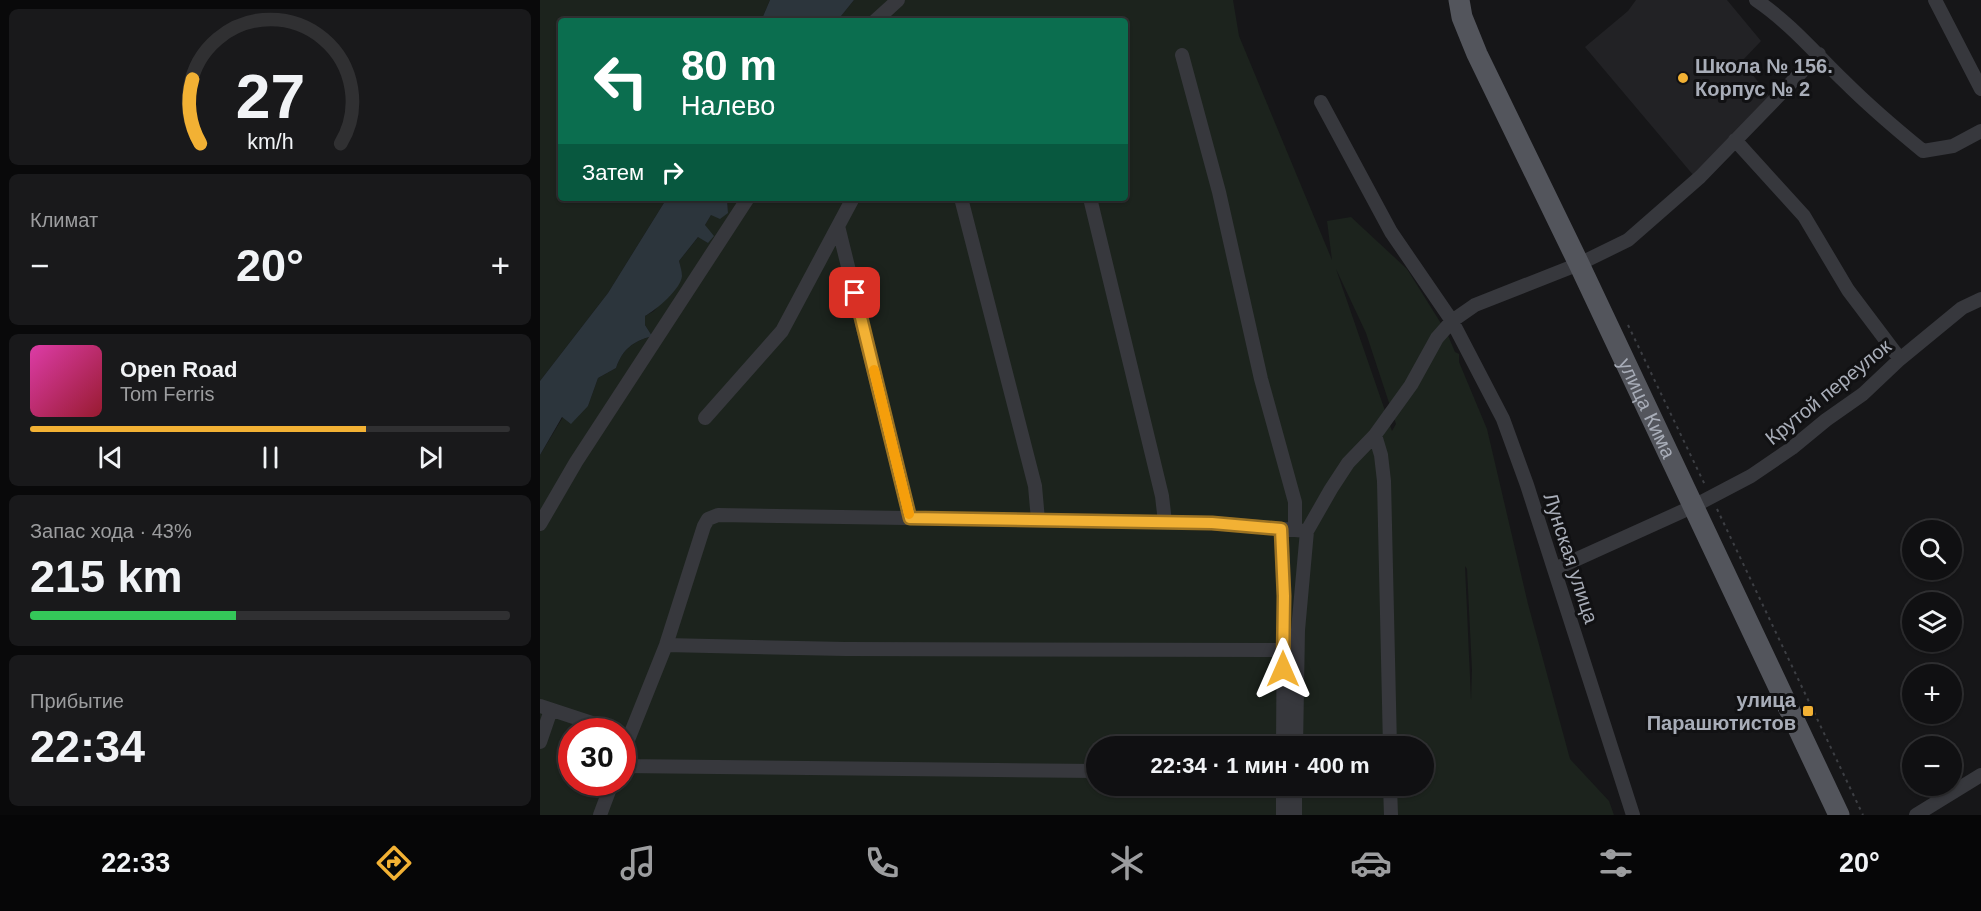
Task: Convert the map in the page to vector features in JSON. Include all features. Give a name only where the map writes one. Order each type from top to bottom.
[{"type":"main road","name":"улица Кима","points":[[1458,0],[1462,17],[1477,54],[1579,264],[1702,501],[1839,815]]},
{"type":"street","points":[[878,18],[898,0]]},
{"type":"street","points":[[1756,0],[1776,13],[1843,80],[1923,151],[1953,146],[1981,131]]},
{"type":"street","points":[[1935,0],[1981,89]]},
{"type":"street","points":[[1283,736],[1283,650],[1295,530],[1331,489],[1348,463],[1375,435],[1410,385],[1437,338],[1452,321],[1475,305],[1579,264],[1629,240],[1700,177],[1819,54]]},
{"type":"street","points":[[1182,55],[1219,192],[1261,379],[1295,502],[1298,630],[1296,736]]},
{"type":"street","name":"Лунская улица","points":[[1322,102],[1391,232],[1452,321],[1503,419],[1527,485],[1633,815]]},
{"type":"street","points":[[1735,140],[1804,216],[1848,290],[1900,359]]},
{"type":"street","points":[[540,524],[576,462],[746,201]]},
{"type":"street","points":[[705,418],[782,331],[851,201]]},
{"type":"street","points":[[962,201],[1035,486],[1038,520]]},
{"type":"street","points":[[1091,201],[1162,496],[1164,522]]},
{"type":"street","points":[[838,226],[910,518]]},
{"type":"street","name":"Крутой переулок","points":[[1554,569],[1751,476],[1863,394],[1900,359],[1962,308],[1981,299]]},
{"type":"street","points":[[1375,435],[1381,455],[1384,482],[1390,736]]},
{"type":"street","points":[[631,718],[666,645],[700,536],[708,519],[718,515],[1212,523],[1295,530]]},
{"type":"street","points":[[666,645],[856,649],[1283,650]]},
{"type":"street","points":[[540,742],[546,708],[576,718]]},
{"type":"street","points":[[636,766],[1086,771]]},
{"type":"street","points":[[1916,815],[1981,775]]},
{"type":"street","points":[[600,815],[607,796]]},
{"type":"street","points":[[1282,796],[1282,815]]},
{"type":"street","points":[[1294,815],[1295,796]]},
{"type":"street","points":[[1390,796],[1391,815]]},
{"type":"path","points":[[1625,319],[1702,501],[1863,815]]},
{"type":"shaded area","points":[[540,0],[770,0],[762,18],[558,18],[558,201],[665,201],[608,293],[540,381]]},
{"type":"shaded area","points":[[770,0],[854,0],[839,18],[762,18]]},
{"type":"shaded area","points":[[854,0],[1233,0],[1239,36],[1332,260],[1327,221],[1351,217],[1407,269],[1447,333],[1455,352],[1459,354],[1459,362],[1487,429],[1528,604],[1570,759],[1609,801],[1614,815],[540,815],[540,455],[563,417],[588,406],[598,378],[616,368],[629,347],[652,336],[645,325],[645,316],[654,311],[682,275],[679,261],[699,236],[708,243],[705,225],[711,215],[728,213],[727,201],[1128,201],[1128,18],[839,18]],"holes":[[[1336,269],[1366,333],[1396,424],[1392,431]],[[1465,566],[1472,670],[1471,700]]]},
{"type":"shaded area","name":"Школа № 156. Корпус № 2","points":[[1636,0],[1727,0],[1761,41],[1742,61],[1769,96],[1694,176],[1585,47],[1628,11]]},
{"type":"shaded area","points":[[665,201],[727,201],[728,213],[720,219],[711,215],[705,225],[714,236],[708,243],[698,237],[679,261],[682,276],[673,293],[645,316],[645,325],[652,336],[629,347],[616,368],[598,378],[588,406],[571,424],[562,417],[540,455],[540,381],[608,293]]},
{"type":"slow traffic","points":[[874,370],[909,514]]},
{"type":"place","name":"Школа № 156. Корпус № 2","points":[[1683,78]]},
{"type":"place","name":"улица Парашютистов","points":[[1808,711]]},
{"type":"route","points":[[855,293],[910,518],[1212,523],[1281,529],[1284,596],[1283,669]]}]
